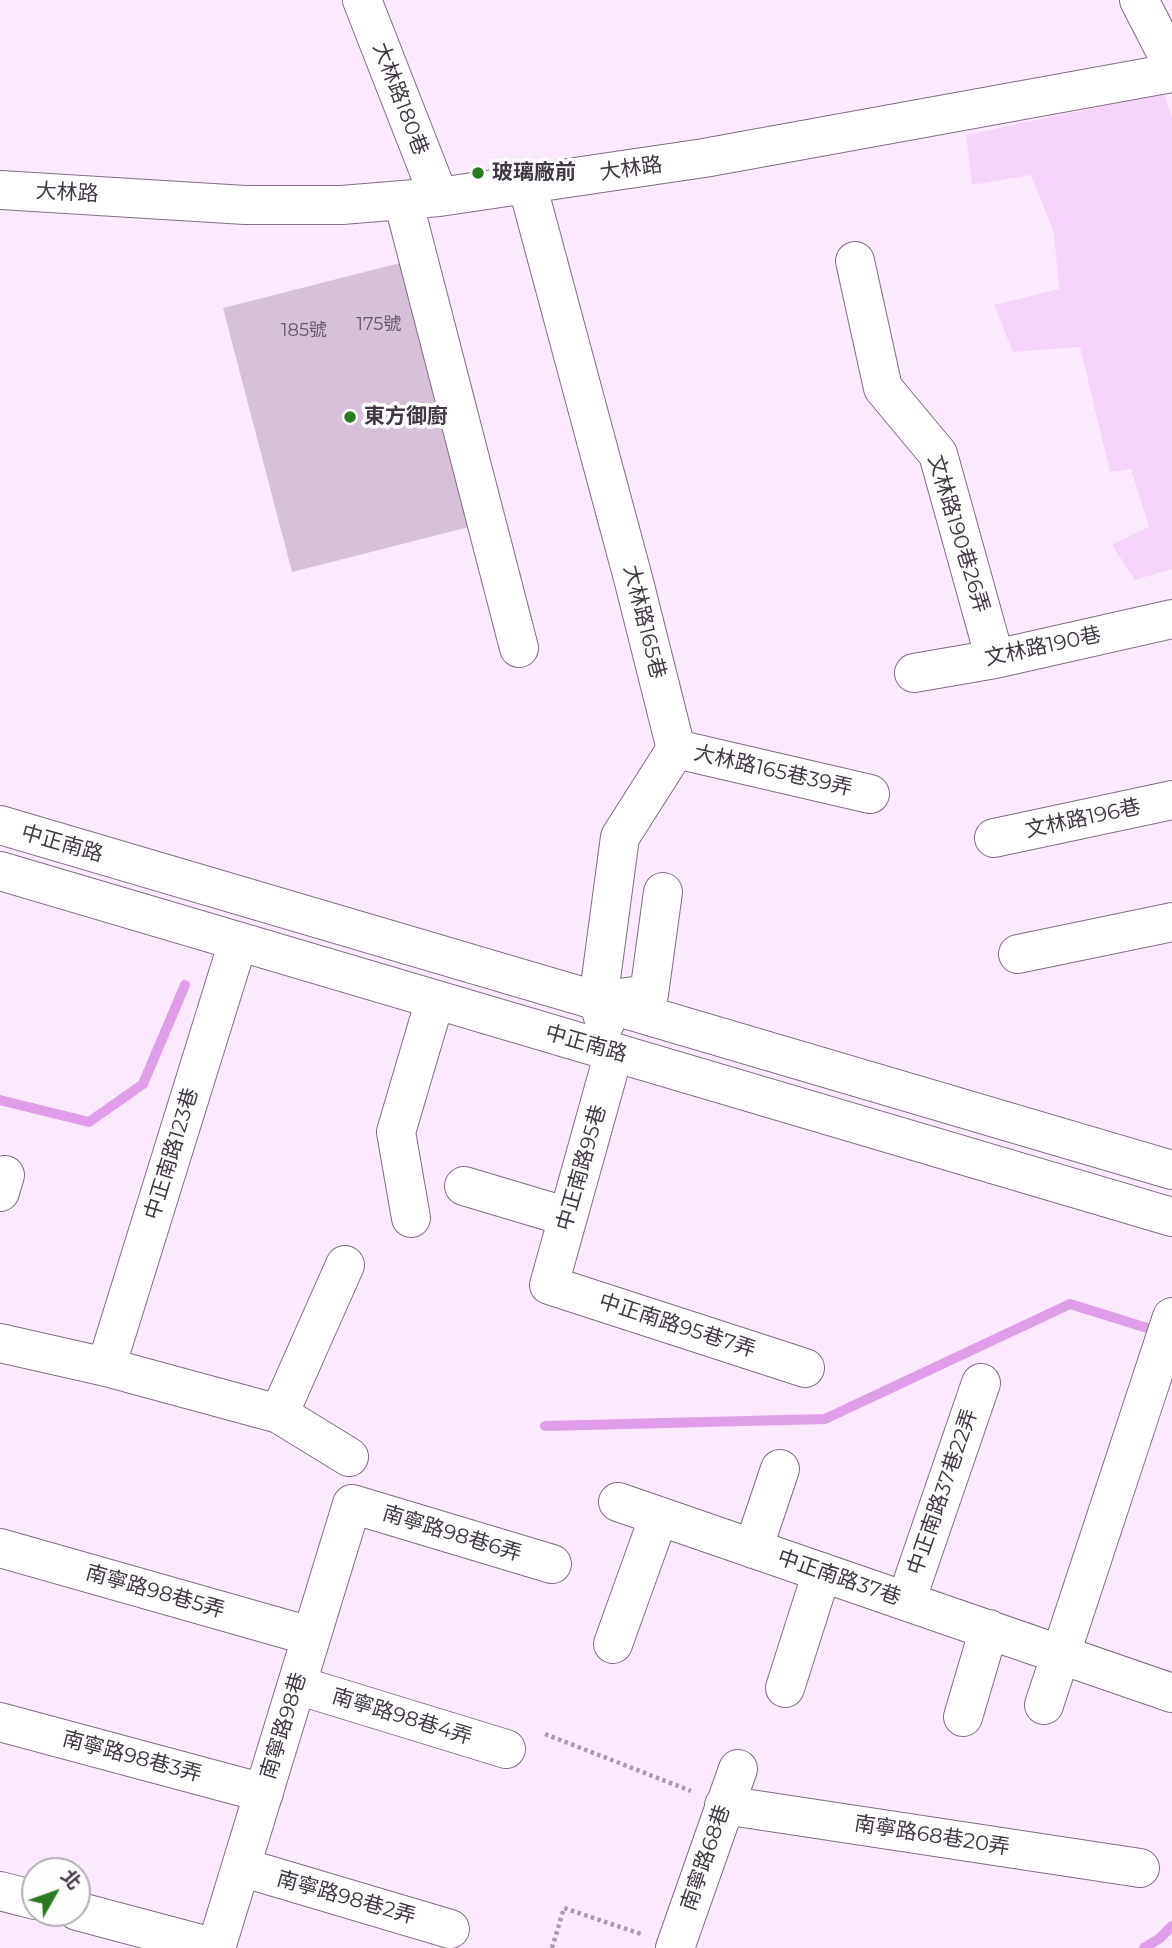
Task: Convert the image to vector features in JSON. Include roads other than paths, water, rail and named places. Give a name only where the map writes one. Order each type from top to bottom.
[{"type":"street","name":"大林路180巷","points":[[362,0],[421,199],[519,648]]},
{"type":"street","points":[[1139,0],[1172,64]]},
{"type":"street","name":"大林路","points":[[0,190],[245,205],[342,205],[421,199],[704,158],[1172,73]]},
{"type":"street","name":"大林路165巷","points":[[527,184],[676,749]]},
{"type":"street","name":"文林路190巷26弄","points":[[855,261],[883,388],[938,454],[995,659]]},
{"type":"street","name":"文林路190巷","points":[[914,673],[995,659],[1172,619]]},
{"type":"street","points":[[614,1052],[598,1001],[620,837],[676,749]]},
{"type":"street","name":"大林路165巷39弄","points":[[676,749],[870,794]]},
{"type":"street","name":"文林路196巷","points":[[994,838],[1172,800]]},
{"type":"street","name":"中正南路","points":[[0,825],[1172,1170]]},
{"type":"street","name":"中正南路","points":[[0,871],[1172,1217]]},
{"type":"street","points":[[598,1001],[649,994],[663,891]]},
{"type":"street","points":[[1018,954],[1172,922]]},
{"type":"street","name":"中正南路123巷","points":[[106,1367],[238,942]]},
{"type":"street","points":[[411,1218],[396,1132],[435,1000]]},
{"type":"street","name":"中正南路95巷","points":[[549,1285],[614,1052]]},
{"type":"street","points":[[464,1186],[568,1217]]},
{"type":"street","points":[[279,1414],[345,1265]]},
{"type":"street","name":"中正南路95巷7弄","points":[[549,1285],[806,1368]]},
{"type":"street","points":[[1044,1705],[1172,1317]]},
{"type":"street","points":[[0,1343],[106,1367],[279,1414],[349,1457]]},
{"type":"street","name":"中正南路37巷22弄","points":[[906,1601],[981,1383]]},
{"type":"street","points":[[753,1549],[780,1469]]},
{"type":"street","name":"中正南路37巷","points":[[618,1502],[1172,1693]]},
{"type":"street","name":"南寧路98巷6弄","points":[[352,1504],[552,1564]]},
{"type":"street","name":"南寧路98巷","points":[[216,1948],[352,1504]]},
{"type":"street","points":[[614,1644],[659,1516]]},
{"type":"street","name":"南寧路98巷5弄","points":[[0,1548],[310,1636]]},
{"type":"street","points":[[785,1688],[822,1573]]},
{"type":"street","points":[[963,1717],[989,1629]]},
{"type":"street","name":"南寧路98巷4弄","points":[[297,1685],[506,1748]]},
{"type":"street","name":"南寧路98巷3弄","points":[[0,1722],[264,1793]]},
{"type":"street","name":"南寧路68巷","points":[[677,1947],[738,1769]]},
{"type":"street","name":"南寧路68巷20弄","points":[[724,1805],[1140,1868]]},
{"type":"street","name":"南寧路98巷2弄","points":[[241,1867],[450,1929]]},
{"type":"street","points":[[0,1891],[21,1896]]},
{"type":"street","points":[[91,1915],[216,1948]]},
{"type":"waterway","points":[[0,1100],[89,1122],[143,1084],[185,985]]},
{"type":"waterway","points":[[545,1426],[825,1419],[1070,1304],[1160,1332]]},
{"type":"waterway","points":[[1144,1948],[1172,1926]]},
{"type":"place","name":"玻璃廠前","points":[[478,173]]},
{"type":"place","name":"東方御廚","points":[[350,417]]}]
